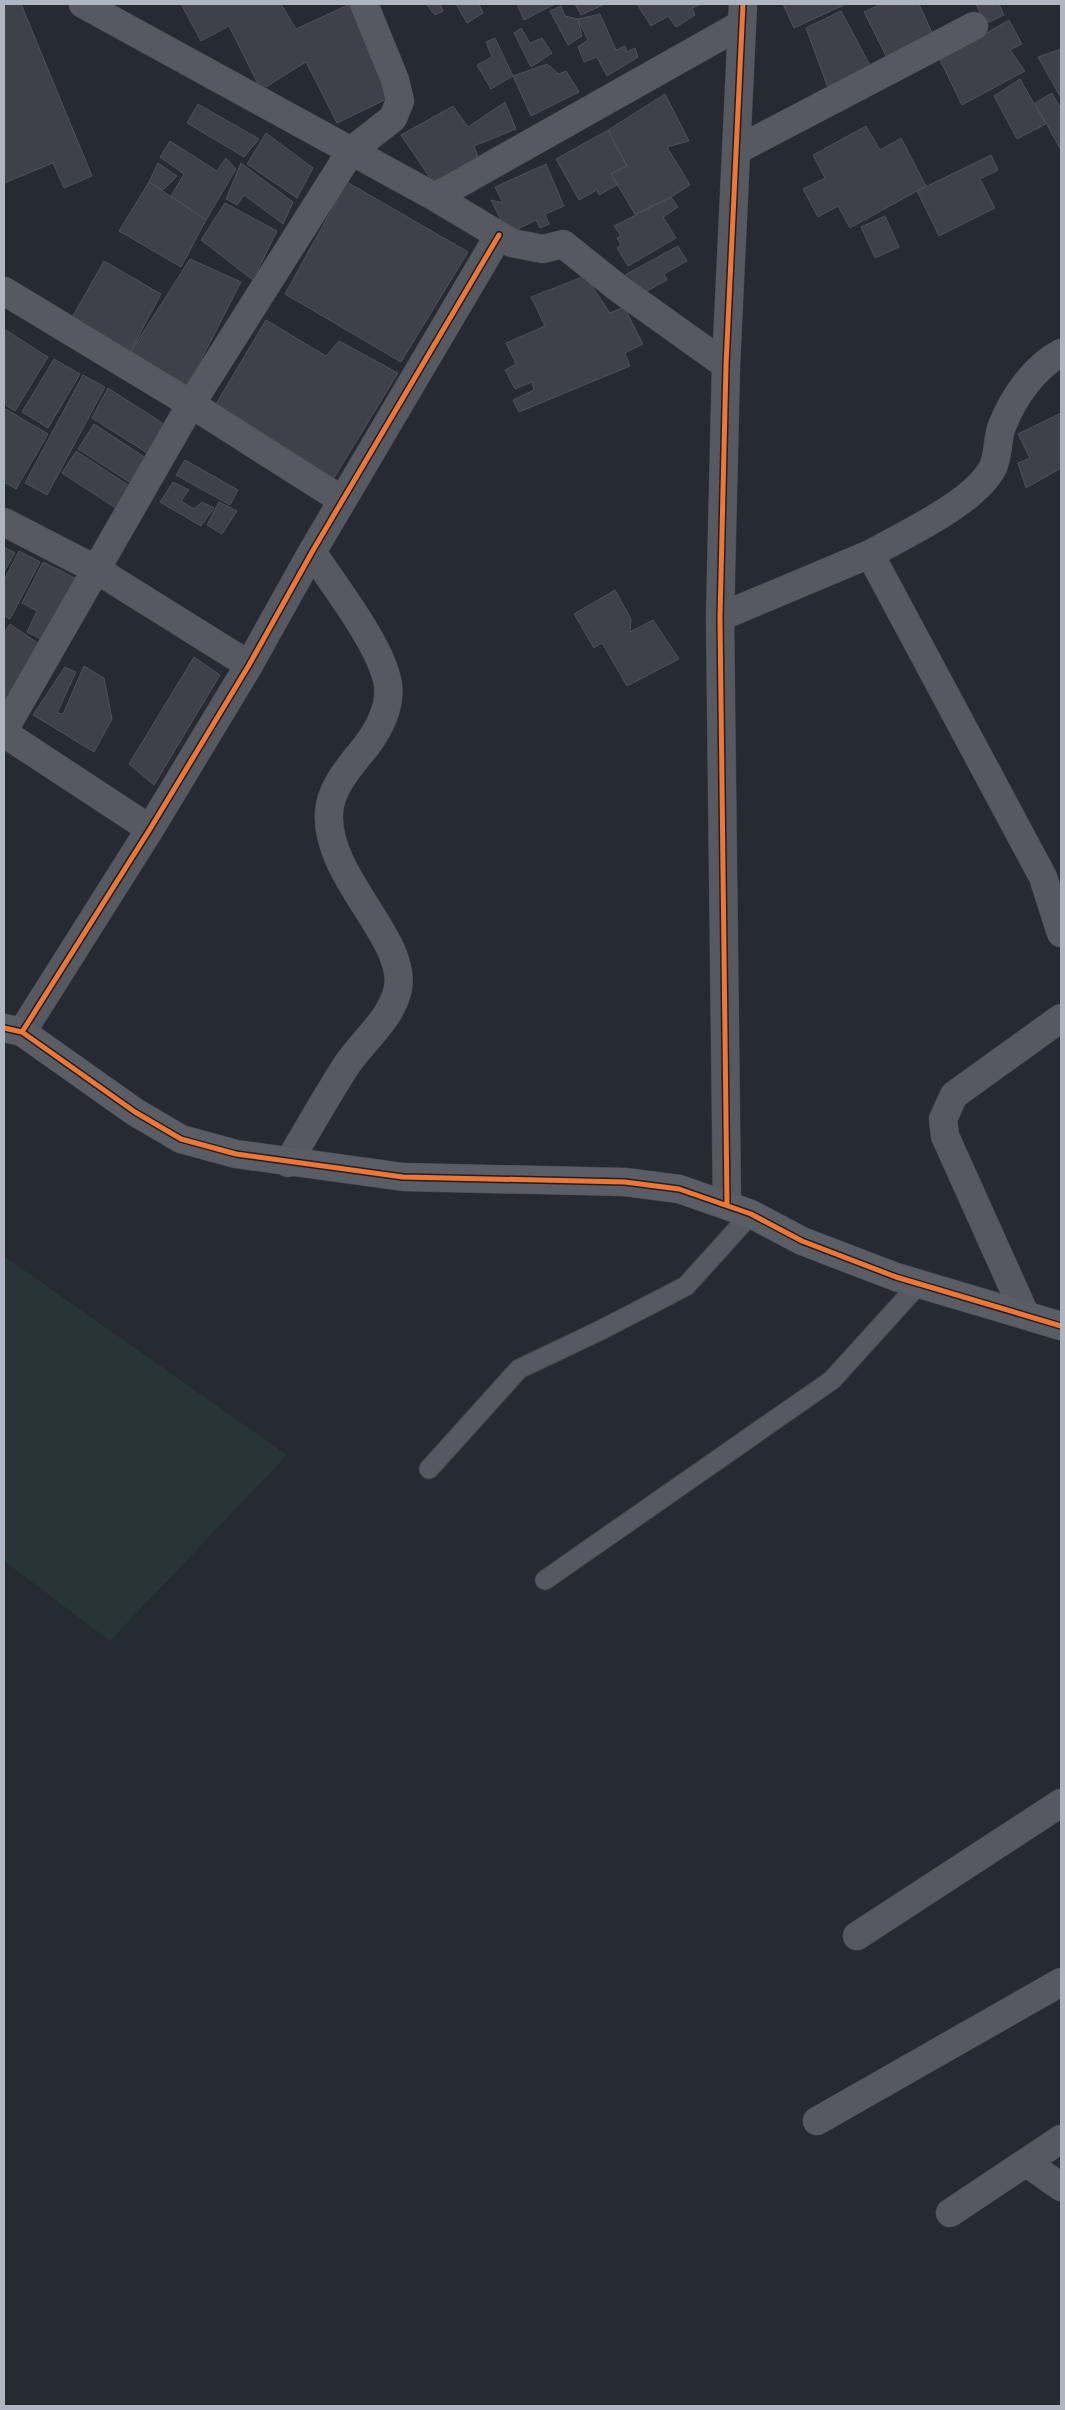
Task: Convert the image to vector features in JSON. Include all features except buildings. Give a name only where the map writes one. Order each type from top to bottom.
[{"type":"street","points":[[150,829],[4,731],[192,404],[351,151],[393,118],[400,101],[395,80],[364,4]]},
{"type":"street","points":[[97,7],[435,197],[512,243],[542,249],[563,244],[618,288],[726,365]]},
{"type":"street","points":[[435,197],[742,14]]},
{"type":"street","points":[[739,1209],[720,617],[726,365],[742,14]]},
{"type":"street","points":[[737,150],[974,26]]},
{"type":"street","points":[[499,235],[342,500],[249,665],[150,829],[13,1030],[135,1112],[182,1139],[236,1154],[288,1163],[403,1177],[625,1182],[678,1189],[739,1209],[802,1241],[896,1277],[1061,1326]]},
{"type":"street","points":[[4,291],[192,404],[342,500]]},
{"type":"street","points":[[720,617],[870,554],[955,506],[973,490],[993,467],[1002,426],[1023,387],[1051,358],[1061,353]]},
{"type":"street","points":[[4,522],[97,570],[249,665]]},
{"type":"street","points":[[288,1163],[347,1064],[379,1025],[393,1004],[398,987],[397,960],[346,874],[330,839],[328,811],[338,784],[373,736],[383,718],[388,687],[379,655],[312,552]]},
{"type":"street","points":[[870,554],[1043,877],[1061,932]]},
{"type":"street","points":[[1025,1314],[945,1136],[943,1119],[954,1096],[1061,1018]]},
{"type":"street","points":[[857,1936],[1061,1803]]},
{"type":"street","points":[[816,2121],[1061,1982]]},
{"type":"street","points":[[950,2213],[1061,2139]]},
{"type":"street","points":[[1027,2163],[1061,2187]]},
{"type":"lane","points":[[429,1469],[519,1369],[601,1330],[686,1286],[739,1209]]},
{"type":"lane","points":[[545,1580],[646,1512],[832,1380],[919,1284]]},
{"type":"shaded area","points":[[4,1256],[287,1455],[110,1641],[4,1561]]},
{"type":"cycle path","points":[[727,1204],[720,617],[726,365],[743,4]]},
{"type":"cycle path","points":[[22,1032],[150,829],[249,665],[312,552],[499,235]]},
{"type":"cycle path","points":[[4,1028],[22,1032],[135,1112],[181,1139],[236,1154],[403,1177],[625,1182],[679,1189],[751,1214],[802,1241],[896,1277],[1061,1326]]}]
